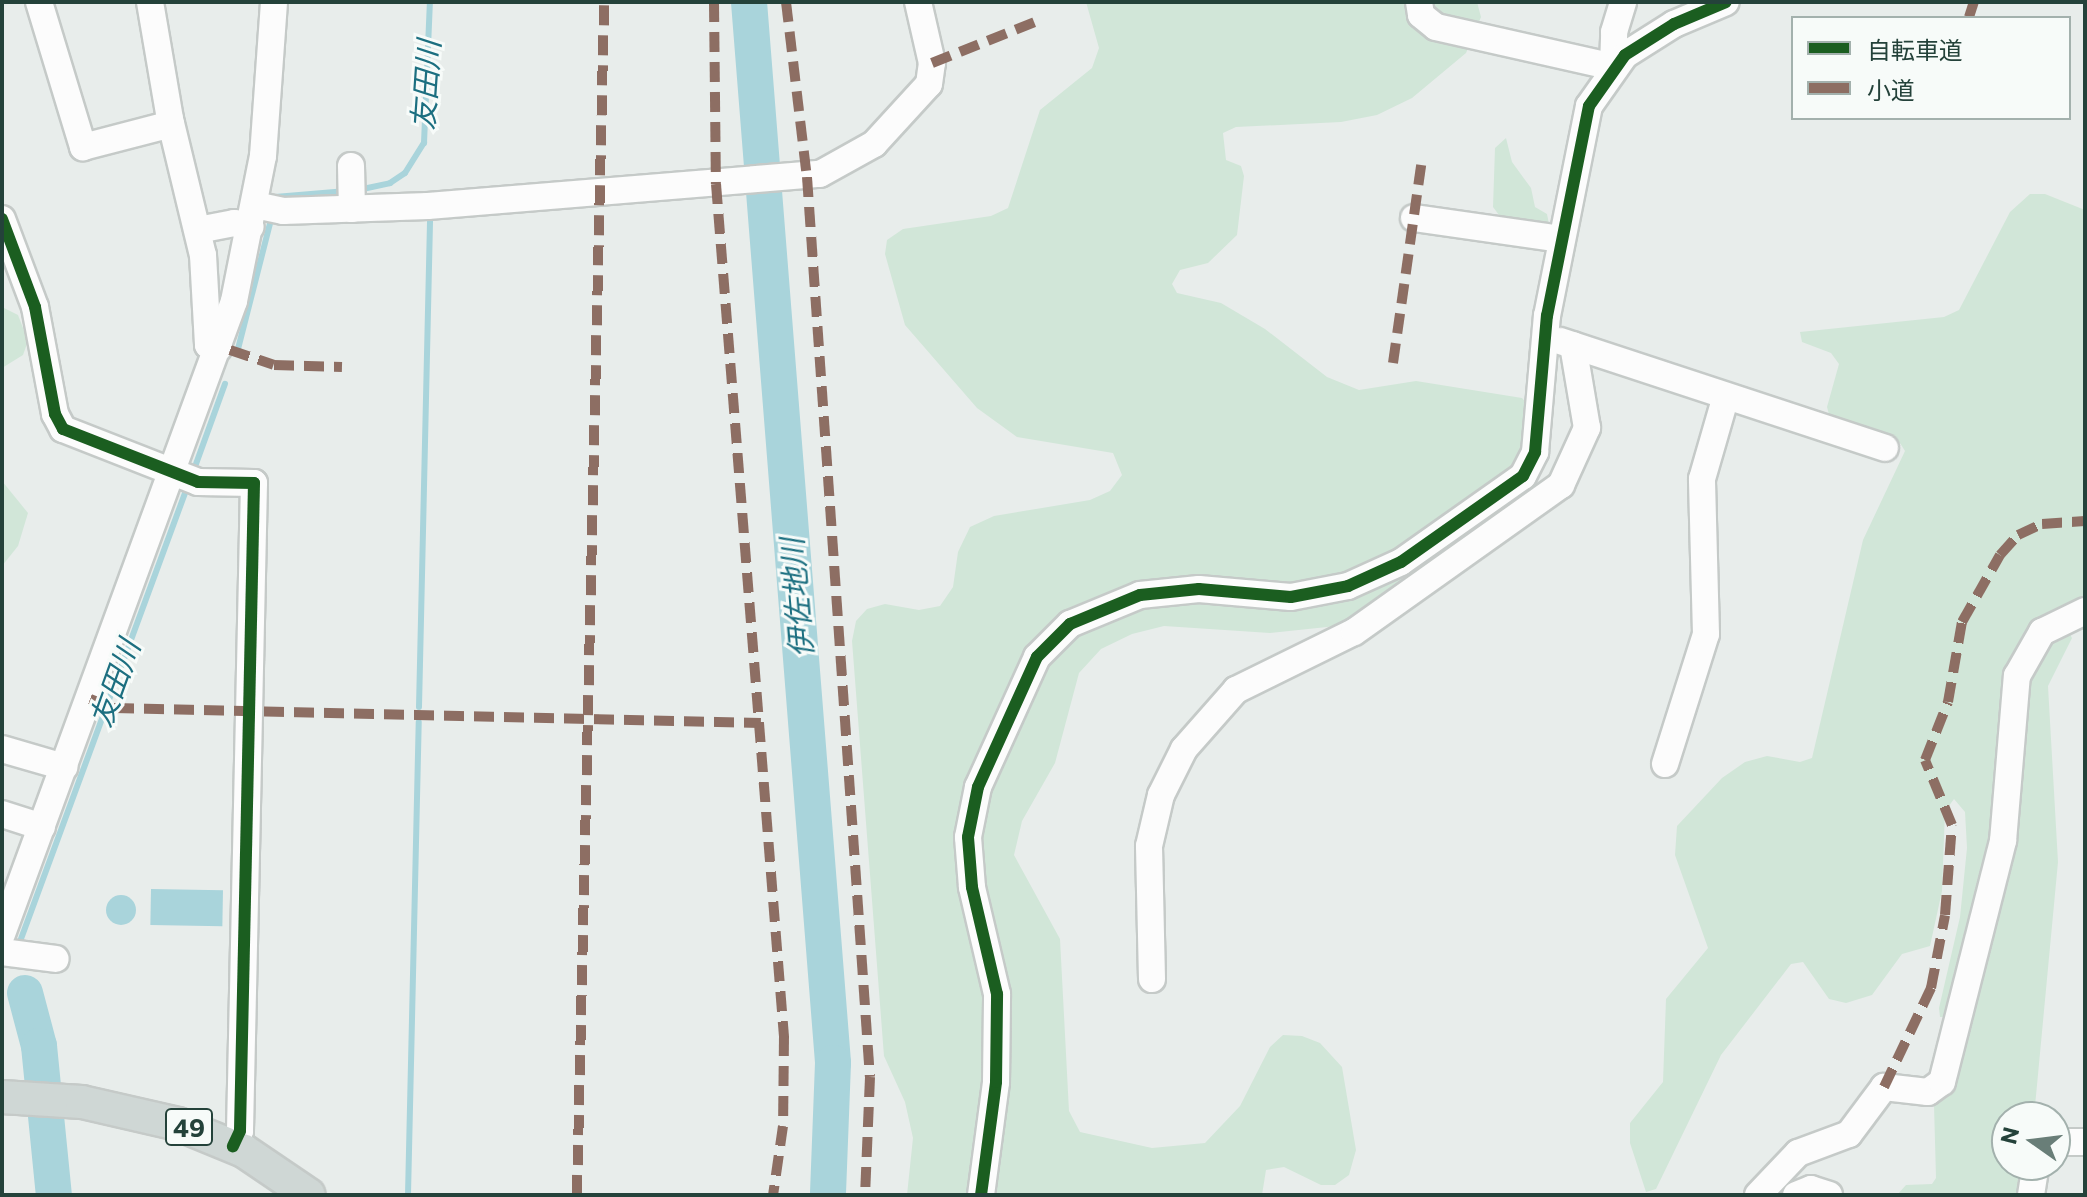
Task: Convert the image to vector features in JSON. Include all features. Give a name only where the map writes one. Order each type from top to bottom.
[{"type":"main road","name":"49","points":[[2,1097],[44,1098],[154,1117],[233,1146],[309,1195]]},
{"type":"street","points":[[39,2],[83,147],[171,124]]},
{"type":"street","points":[[150,2],[171,124],[198,230],[207,282],[208,345],[219,348]]},
{"type":"street","points":[[56,959],[10,949],[42,827],[64,767],[185,477],[253,216],[269,107],[274,2]]},
{"type":"street","points":[[198,230],[283,211],[352,189],[724,184],[803,177],[834,169],[874,144],[924,94],[932,63],[918,2]]},
{"type":"street","points":[[1419,2],[1421,15],[1436,27],[1613,67]]},
{"type":"street","points":[[1613,67],[1611,49],[1623,2]]},
{"type":"street","points":[[981,1195],[994,1112],[997,994],[972,887],[968,837],[978,787],[1037,657],[1070,624],[1140,595],[1199,589],[1272,597],[1311,595],[1348,586],[1401,562],[1513,485],[1531,465],[1544,339],[1584,121],[1613,67],[1656,34],[1726,2]]},
{"type":"street","points":[[1414,218],[1562,239]]},
{"type":"street","points":[[2,219],[35,307],[58,422],[72,433],[185,477],[254,483],[240,1131],[233,1146]]},
{"type":"street","points":[[1544,339],[1573,345],[1885,448]]},
{"type":"street","points":[[1152,979],[1149,846],[1161,795],[1184,749],[1236,690],[1354,632],[1561,485],[1587,428],[1573,345]]},
{"type":"street","points":[[1665,764],[1706,634],[1702,479],[1726,396]]},
{"type":"street","points":[[1758,1195],[1798,1153],[1849,1134],[1884,1087],[1928,1092],[1942,1082],[2003,841],[2017,676],[2042,632],[2085,611]]},
{"type":"street","points":[[2,749],[64,767]]},
{"type":"street","points":[[2,814],[42,827]]},
{"type":"street","points":[[1796,1195],[1811,1189],[1829,1195]]},
{"type":"green space","points":[[1086,2],[1477,2],[1481,17],[1466,53],[1412,98],[1377,115],[1341,122],[1236,127],[1223,133],[1226,160],[1241,166],[1244,176],[1237,235],[1208,263],[1180,270],[1172,284],[1177,293],[1221,303],[1265,329],[1327,377],[1359,390],[1416,381],[1522,398],[1527,404],[1527,438],[1515,469],[1379,562],[1309,585],[1118,591],[1080,607],[968,783],[987,995],[986,1081],[971,1195],[907,1195],[913,1138],[905,1102],[884,1056],[852,641],[856,621],[867,609],[885,604],[919,610],[940,606],[953,587],[958,552],[970,527],[994,516],[1090,500],[1110,491],[1122,475],[1113,453],[1017,437],[977,408],[905,325],[885,254],[887,240],[903,229],[991,216],[1008,208],[1040,110],[1092,68],[1099,48]]},
{"type":"green space","points":[[1506,138],[1512,162],[1531,188],[1535,207],[1547,214],[1549,224],[1505,223],[1493,207],[1495,148]]},
{"type":"green space","points":[[2030,194],[2045,194],[2085,210],[2085,601],[2036,625],[1949,1017],[1940,1017],[1939,1008],[1960,917],[1967,848],[1965,812],[1954,799],[1945,811],[1942,891],[1930,946],[1902,954],[1872,995],[1846,1003],[1829,999],[1803,962],[1791,964],[1721,1055],[1656,1189],[1646,1192],[1630,1143],[1630,1123],[1663,1082],[1666,999],[1708,948],[1675,855],[1677,826],[1722,778],[1745,762],[1767,756],[1800,762],[1812,758],[1863,540],[1905,451],[1900,443],[1830,418],[1827,407],[1839,364],[1831,353],[1802,342],[1800,332],[1944,317],[1959,310],[2010,212]]},
{"type":"green space","points":[[2,307],[18,315],[28,341],[23,355],[2,368]]},
{"type":"green space","points":[[1547,478],[1346,625],[1270,633],[1164,626],[1132,634],[1101,649],[1079,673],[1055,763],[1022,821],[1014,855],[1060,939],[1069,1111],[1080,1132],[1152,1148],[1205,1143],[1240,1106],[1270,1047],[1283,1035],[1302,1036],[1320,1043],[1342,1067],[1356,1150],[1349,1175],[1335,1185],[1321,1185],[1284,1167],[1266,1170],[1262,1195],[991,1195],[978,837],[988,790],[1038,676],[1064,641],[1124,610],[1406,571]]},
{"type":"green space","points":[[2,481],[28,513],[18,546],[2,566]]},
{"type":"green space","points":[[2067,629],[2072,638],[2048,686],[2058,862],[2036,1101],[1991,1101],[1991,1181],[2026,1181],[2024,1195],[1897,1195],[1906,1185],[1932,1184],[1936,1178],[1934,1105],[2026,678],[2038,650]]},
{"type":"water","points":[[151,889],[223,890],[222,926],[150,925]]},
{"type":"water","points":[[121,895],[132,899],[136,910],[132,921],[121,925],[110,921],[106,910],[110,899]]},
{"type":"waterway","name":"友田川","points":[[358,190],[390,183],[405,173],[424,143],[430,2]]},
{"type":"waterway","name":"伊佐地川","points":[[749,2],[833,1063],[828,1195]]},
{"type":"waterway","name":"友田川","points":[[275,197],[347,191]]},
{"type":"waterway","points":[[419,707],[430,215]]},
{"type":"waterway","name":"友田川","points":[[238,349],[270,223]]},
{"type":"waterway","name":"友田川","points":[[192,475],[225,384]]},
{"type":"waterway","name":"友田川","points":[[18,947],[188,485]]},
{"type":"waterway","points":[[408,1195],[419,722]]},
{"type":"waterway","name":"友田川","points":[[25,993],[39,1046],[54,1195]]},
{"type":"marked path","points":[[577,1195],[604,2]]},
{"type":"marked path","points":[[714,2],[716,184],[784,1036],[783,1126],[773,1195]]},
{"type":"marked path","points":[[786,2],[807,177],[870,1077],[865,1195]]},
{"type":"marked path","points":[[1969,16],[1974,2]]},
{"type":"marked path","points":[[932,63],[1035,22]]},
{"type":"marked path","points":[[1393,363],[1422,159]]},
{"type":"marked path","points":[[230,350],[274,365],[342,367]]},
{"type":"marked path","points":[[1884,1087],[1931,988],[1945,915],[1952,825],[1925,760],[1948,702],[1962,622],[2000,555],[2018,535],[2042,524],[2085,521]]},
{"type":"marked path","points":[[90,699],[114,708],[761,723]]},
{"type":"cycle path","points":[[981,1195],[996,1082],[997,994],[972,887],[968,837],[978,787],[1037,657],[1070,624],[1140,595],[1199,589],[1291,597],[1348,586],[1401,562],[1523,476],[1535,452],[1547,316],[1589,106],[1625,55],[1674,24],[1726,2]]},
{"type":"cycle path","points":[[2,219],[35,307],[55,414],[63,429],[198,482],[254,483],[240,1131],[233,1146]]}]
